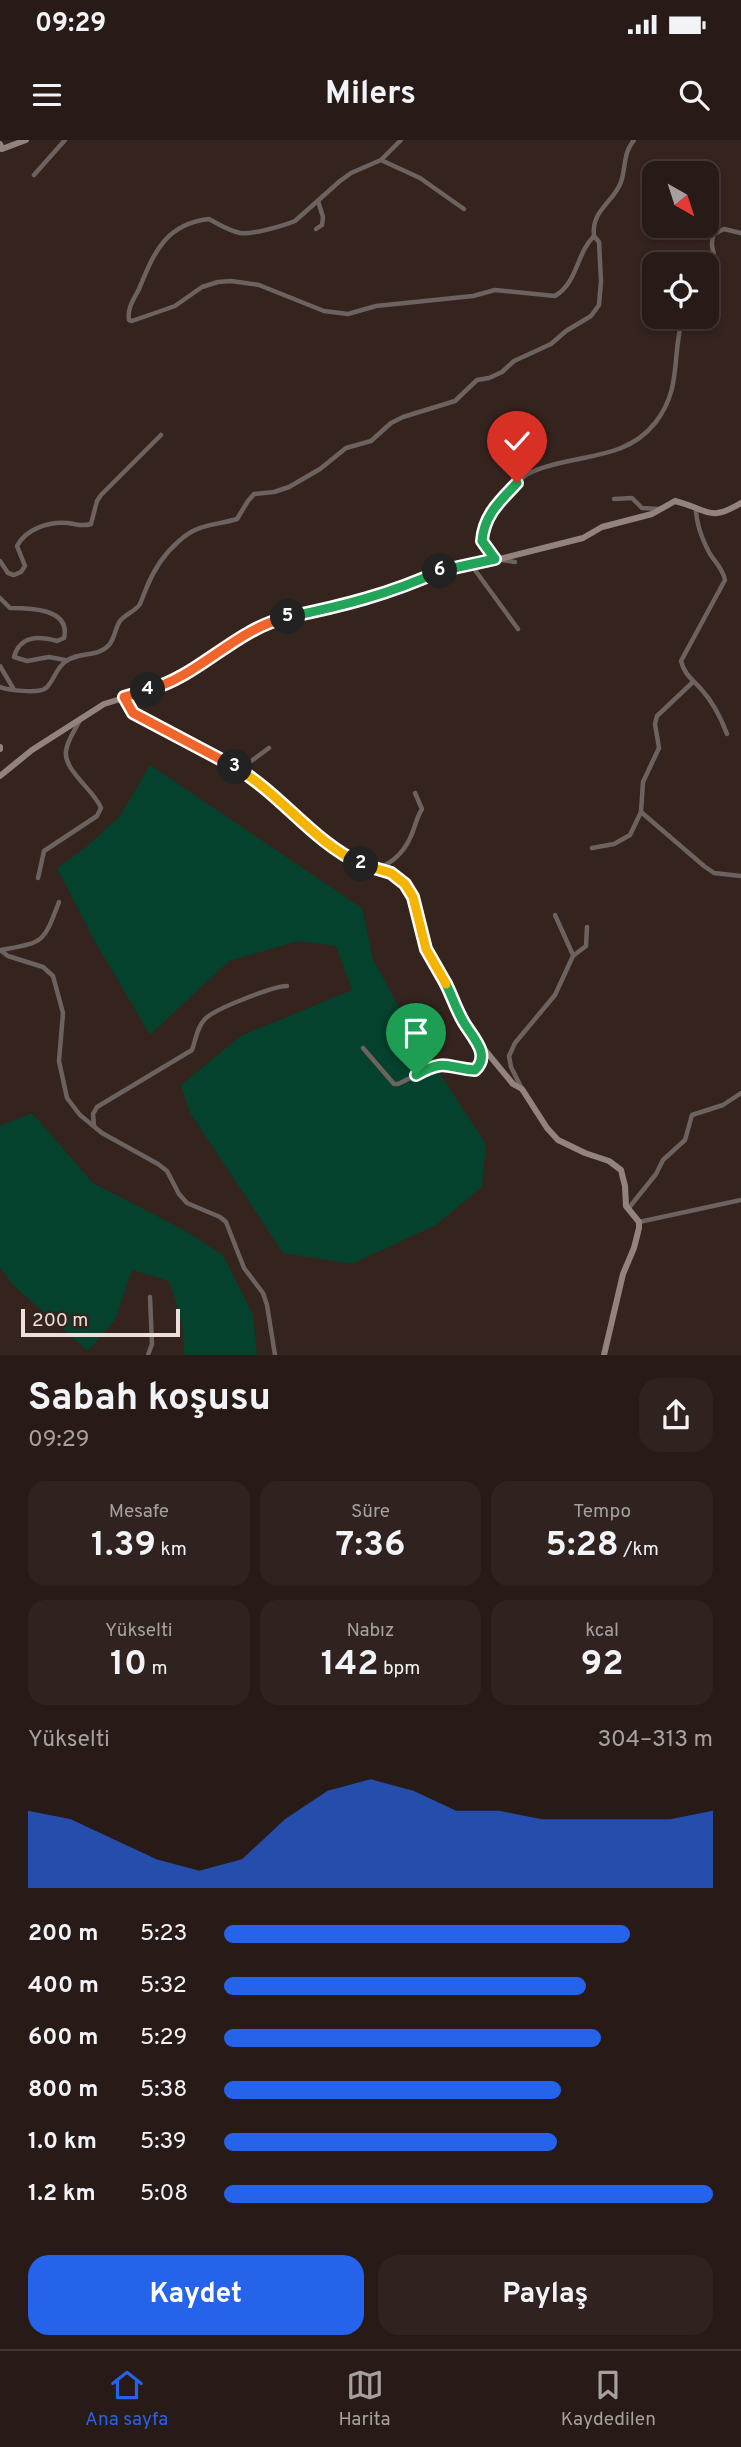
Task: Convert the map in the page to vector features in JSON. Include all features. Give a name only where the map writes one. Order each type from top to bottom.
[{"type":"street","points":[[0,142],[2,149],[6,150],[26,140]]},
{"type":"street","points":[[34,175],[65,140]]},
{"type":"street","points":[[401,140],[381,160],[351,173],[295,221],[246,234],[236,233],[209,219],[175,230],[152,257],[129,309],[129,320],[174,306],[202,288],[231,281],[259,285],[324,311],[348,314],[376,306],[473,296],[495,290],[555,296],[563,292],[574,277],[581,253],[594,236]]},
{"type":"street","points":[[0,687],[35,692],[47,688],[66,661],[77,656],[101,652],[111,643],[122,617],[139,606],[161,561],[192,531],[202,526],[219,525],[237,519],[254,494],[289,487],[346,448],[371,441],[403,416],[455,401],[477,380],[502,372],[514,361],[551,344],[591,316],[599,305],[601,281],[599,242],[593,229],[598,215],[621,181],[629,146],[634,140]]},
{"type":"street","points":[[381,160],[420,178],[464,208]]},
{"type":"street","points":[[316,229],[322,225],[323,218],[318,201]]},
{"type":"street","points":[[714,252],[712,245],[714,234],[724,229],[741,233]]},
{"type":"street","points":[[515,562],[495,559],[482,541],[491,510],[531,471],[573,459],[617,452],[641,438],[666,406],[676,378],[680,329]]},
{"type":"street","points":[[0,561],[8,573],[14,575],[21,572],[25,566],[17,546],[26,534],[39,527],[61,522],[83,527],[91,524],[97,501],[161,435]]},
{"type":"street","points":[[614,499],[632,498],[642,508],[659,510]]},
{"type":"street","points":[[0,776],[32,750],[104,704],[153,689],[183,676],[228,644],[283,618],[401,589],[447,569],[472,566],[583,538],[602,527],[659,510],[675,501],[719,514],[741,503]]},
{"type":"street","points":[[696,507],[697,519],[707,547],[721,568],[725,580],[681,657],[682,665],[720,717],[727,734]]},
{"type":"street","points":[[472,566],[518,629]]},
{"type":"street","points":[[0,598],[10,608],[32,607],[45,611],[63,624],[66,631],[64,638],[57,641],[42,636],[33,637],[16,650],[15,657],[20,661],[49,657],[66,661]]},
{"type":"street","points":[[0,666],[13,688]]},
{"type":"street","points":[[592,848],[614,844],[630,835],[641,811],[643,782],[660,748],[655,724],[657,716],[693,682]]},
{"type":"street","points":[[124,697],[133,713],[142,719],[239,769],[278,798],[318,838],[347,858],[399,877],[410,891],[426,949],[463,1021],[513,1084],[522,1089]]},
{"type":"street","points":[[38,878],[44,852],[99,813],[101,808],[65,756],[80,720]]},
{"type":"street","points":[[239,769],[269,748]]},
{"type":"street","points":[[373,869],[393,862],[414,830],[417,816],[422,809],[415,793]]},
{"type":"street","points":[[641,811],[714,873],[741,876]]},
{"type":"street","points":[[0,950],[42,940],[59,902]]},
{"type":"street","points":[[555,915],[573,956]]},
{"type":"street","points":[[587,927],[586,946],[573,956],[555,995],[515,1043],[509,1056],[511,1067],[522,1089],[558,1140],[609,1161],[621,1170],[627,1210],[639,1222]]},
{"type":"street","points":[[0,950],[8,956],[43,967],[53,976],[62,1013],[59,1061],[67,1098],[80,1115],[167,1171],[187,1203],[226,1222],[244,1268],[263,1293],[275,1355]]},
{"type":"street","points":[[94,1126],[93,1114],[100,1104],[192,1049],[206,1017],[277,986],[287,986]]},
{"type":"street","points":[[363,1048],[394,1084],[398,1084],[439,1064],[475,1070],[481,1063],[482,1056],[475,1038]]},
{"type":"street","points":[[627,1210],[656,1174],[663,1160],[685,1140],[692,1115],[723,1105],[741,1093]]},
{"type":"street","points":[[639,1222],[741,1200]]},
{"type":"street","points":[[604,1355],[623,1274],[634,1248],[639,1222]]},
{"type":"street","points":[[148,1355],[152,1344],[150,1297]]},
{"type":"green space","points":[[150,765],[362,908],[373,959],[411,1030],[486,1144],[482,1187],[436,1225],[352,1264],[283,1253],[190,1113],[181,1085],[241,1036],[352,990],[336,946],[298,941],[229,961],[150,1035],[94,940],[57,868],[86,847],[120,816]]},
{"type":"green space","points":[[32,1113],[93,1183],[182,1229],[223,1255],[253,1315],[257,1355],[184,1355],[182,1322],[169,1281],[132,1270],[115,1320],[88,1351],[15,1287],[0,1268],[0,1126]]},
{"type":"route","points":[[416,1075],[439,1064],[475,1070],[481,1063],[482,1056],[475,1038],[463,1021],[426,949],[413,897],[405,884],[391,873],[347,858],[318,838],[278,798],[256,781],[239,769],[142,719],[133,713],[124,697],[153,689],[183,676],[228,644],[283,618],[348,604],[401,589],[447,569],[472,566],[495,559],[482,541],[483,531],[491,510],[517,483]]}]
